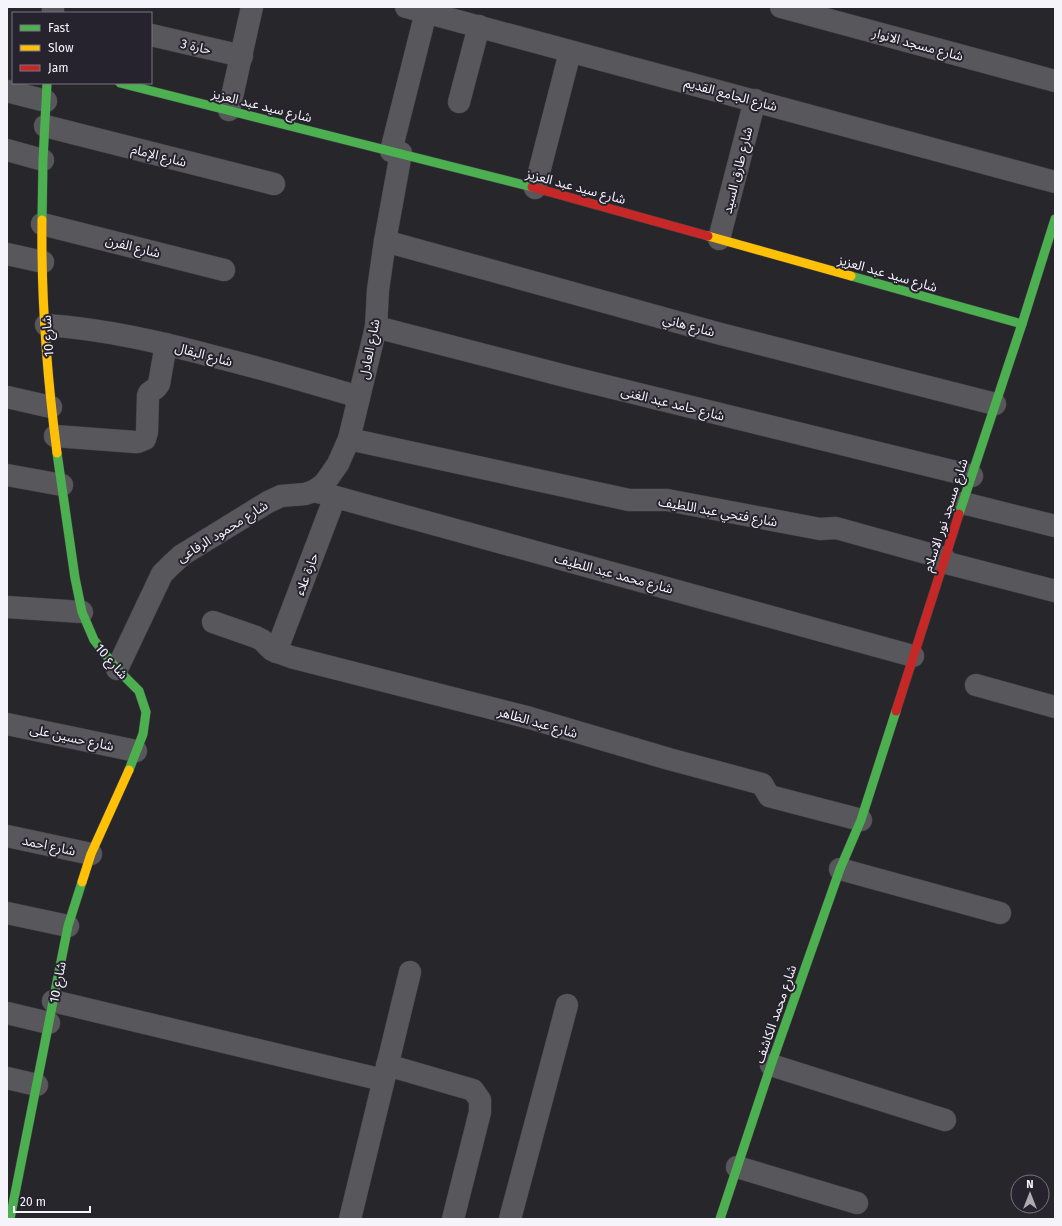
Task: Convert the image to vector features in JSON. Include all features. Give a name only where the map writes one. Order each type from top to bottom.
[{"type":"street","points":[[229,110],[252,7]]},
{"type":"street","name":"شارع مسجد الانوار","points":[[781,7],[1055,81]]},
{"type":"street","name":"شارع الجامع القديم","points":[[415,9],[1055,182]]},
{"type":"street","name":"شارع العادل","points":[[305,493],[324,484],[338,464],[349,439],[376,327],[378,290],[415,9]]},
{"type":"street","points":[[459,102],[479,26]]},
{"type":"street","name":"حارة 3","points":[[152,35],[242,56]]},
{"type":"street","points":[[535,188],[570,52]]},
{"type":"street","name":"شارع سيد عبد العزيز","points":[[124,84],[535,188],[1022,324]]},
{"type":"street","points":[[7,91],[47,92]]},
{"type":"street","name":"شارع 10","points":[[10,1219],[68,926],[91,854],[131,766],[143,734],[146,712],[139,691],[117,669],[94,640],[82,612],[74,578],[55,436],[46,325],[42,224],[44,126],[47,92]]},
{"type":"street","name":"شارع طارق السيد","points":[[719,239],[755,100]]},
{"type":"street","name":"شارع الإمام","points":[[44,126],[274,184]]},
{"type":"street","points":[[7,150],[43,160]]},
{"type":"street","name":"شارع الفرن","points":[[42,224],[224,270]]},
{"type":"street","name":"شارع مسجد نور الاسلام","points":[[861,820],[944,560],[1054,225]]},
{"type":"street","name":"شارع هاني","points":[[385,241],[717,333],[995,404]]},
{"type":"street","points":[[7,254],[43,262]]},
{"type":"street","name":"شارع البقال","points":[[46,325],[78,327],[166,344],[274,372],[359,397]]},
{"type":"street","name":"شارع حامد عبد الغنى","points":[[376,327],[577,379],[972,476]]},
{"type":"street","points":[[55,436],[135,442],[144,439],[147,432],[148,396],[149,393],[159,384],[166,344]]},
{"type":"street","points":[[7,398],[52,407]]},
{"type":"street","name":"شارع فتحي عبد اللطيف","points":[[349,439],[628,500],[667,500],[820,529],[836,528],[1055,591]]},
{"type":"street","points":[[7,475],[62,485]]},
{"type":"street","name":"شارع محمد عبد اللطيف","points":[[305,493],[335,497],[913,656]]},
{"type":"street","name":"شارع محمود الرفاعى","points":[[117,669],[162,574],[170,564],[268,502],[281,496],[305,493]]},
{"type":"street","name":"حارة علاء","points":[[276,652],[335,497]]},
{"type":"street","points":[[963,503],[1055,526]]},
{"type":"street","points":[[7,607],[82,612]]},
{"type":"street","name":"شارع عبد الظاهر","points":[[213,622],[256,637],[262,640],[272,650],[292,657],[530,718],[669,759],[762,784],[769,796],[861,820]]},
{"type":"street","points":[[976,685],[1055,707]]},
{"type":"street","name":"شارع حسين على","points":[[7,724],[136,751]]},
{"type":"street","name":"شارع محمد الكاشف","points":[[720,1219],[771,1065],[840,869],[861,820]]},
{"type":"street","name":"شارع احمد","points":[[7,836],[91,854]]},
{"type":"street","points":[[840,869],[1000,913]]},
{"type":"street","points":[[7,913],[68,926]]},
{"type":"street","points":[[350,1219],[410,972]]},
{"type":"street","points":[[53,1002],[385,1073],[473,1090],[480,1100],[480,1112],[452,1219]]},
{"type":"street","points":[[510,1219],[567,1005]]},
{"type":"street","points":[[7,1013],[49,1023]]},
{"type":"street","points":[[771,1065],[945,1120]]},
{"type":"street","points":[[7,1078],[37,1085]]},
{"type":"street","points":[[737,1167],[857,1203]]},
{"type":"traffic: fast","points":[[42,220],[47,84]]},
{"type":"traffic: fast","points":[[124,84],[532,187]]},
{"type":"traffic: fast","points":[[959,514],[1055,219]]},
{"type":"traffic: fast","points":[[851,276],[1022,324]]},
{"type":"traffic: fast","points":[[57,453],[75,578],[82,612],[94,640],[117,669],[139,691],[146,712],[143,734],[129,770]]},
{"type":"traffic: fast","points":[[720,1219],[771,1065],[840,869],[861,820],[896,711]]},
{"type":"traffic: fast","points":[[10,1219],[68,926],[82,882]]},
{"type":"traffic: slow","points":[[42,220],[45,336],[57,453]]},
{"type":"traffic: slow","points":[[708,236],[851,276]]},
{"type":"traffic: slow","points":[[82,882],[91,854],[129,770]]},
{"type":"traffic: jam","points":[[532,187],[708,236]]},
{"type":"traffic: jam","points":[[896,711],[959,514]]}]
